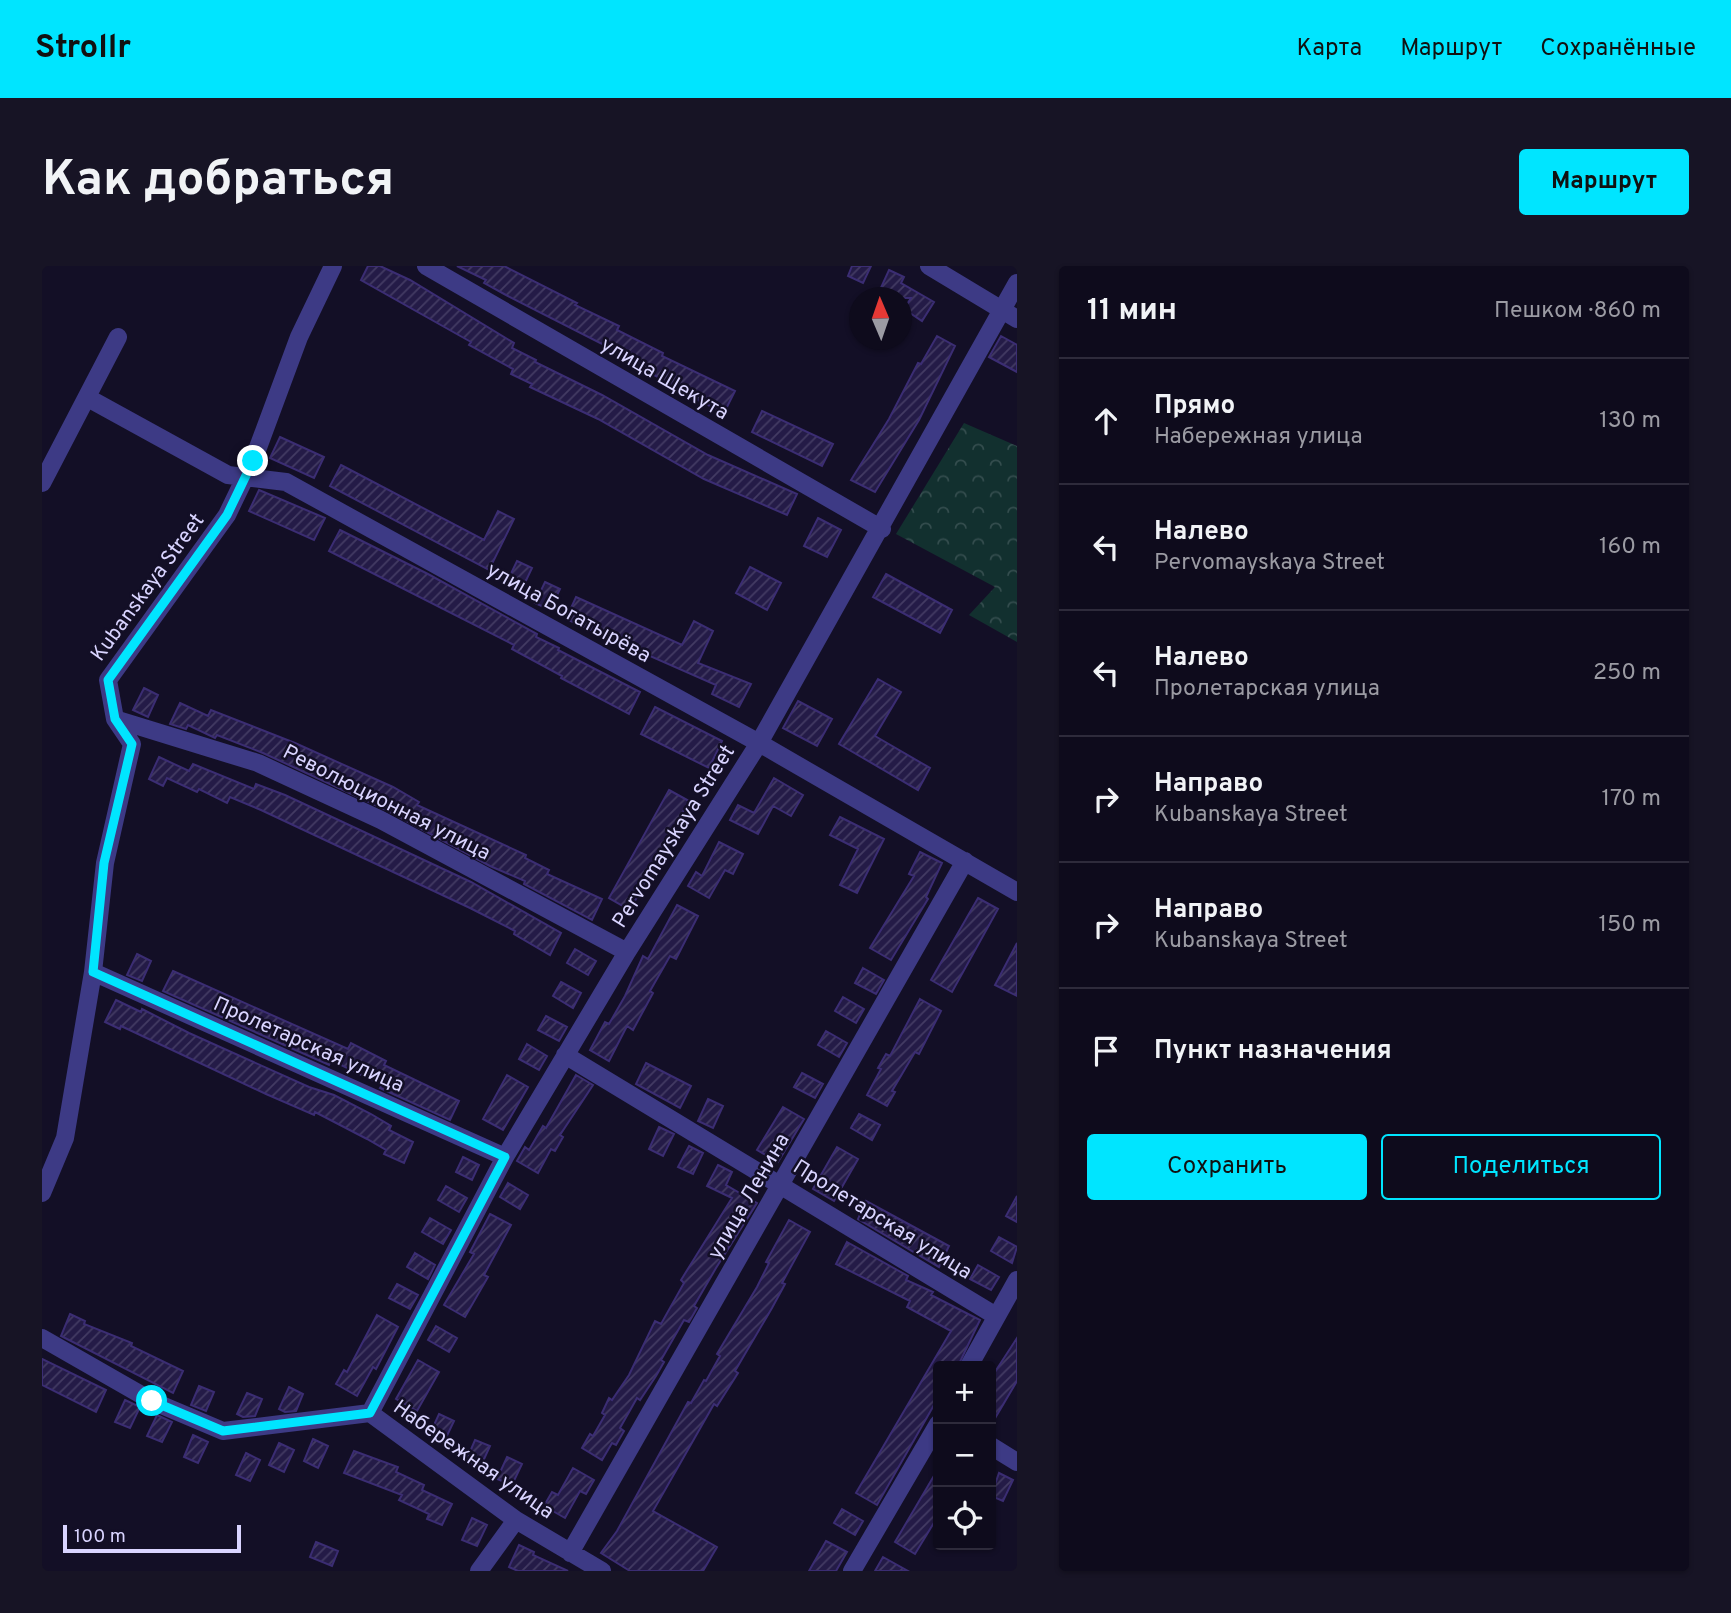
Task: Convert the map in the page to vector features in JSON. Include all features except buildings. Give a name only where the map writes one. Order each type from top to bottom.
[{"type":"street","name":"Kubanskaya Street","points":[[42,1192],[65,1139],[93,972],[104,863],[132,744],[115,719],[108,680],[227,515],[247,475],[299,337],[333,266]]},
{"type":"street","name":"улица Щекута","points":[[426,266],[882,529]]},
{"type":"street","points":[[929,266],[1010,315]]},
{"type":"street","name":"Pervomayskaya Street","points":[[370,1413],[505,1157],[627,952],[759,743],[882,529],[1010,315],[1017,283]]},
{"type":"street","points":[[42,483],[118,337]]},
{"type":"street","name":"улица Богатырёва","points":[[88,398],[228,475],[247,475],[286,482],[759,743],[1017,892]]},
{"type":"street","name":"Революционная улица","points":[[115,719],[258,763],[381,820],[627,952]]},
{"type":"street","name":"улица Ленина","points":[[570,1553],[965,861]]},
{"type":"street","name":"Пролетарская улица","points":[[93,972],[505,1157]]},
{"type":"street","name":"Пролетарская улица","points":[[565,1055],[996,1315]]},
{"type":"street","points":[[972,1361],[1017,1280]]},
{"type":"street","name":"Набережная улица","points":[[42,1338],[152,1401],[223,1431],[370,1413],[516,1520],[601,1571]]},
{"type":"street","points":[[852,1571],[933,1433]]},
{"type":"street","points":[[996,1449],[1017,1462]]},
{"type":"street","points":[[479,1571],[516,1520]]},
{"type":"green space","points":[[964,423],[1017,446],[1017,642],[969,615],[995,587],[896,534]]},
{"type":"route","points":[[152,1401],[223,1431],[370,1413],[505,1157],[93,972],[104,863],[132,744],[115,719],[108,680],[227,515],[253,461]]}]
